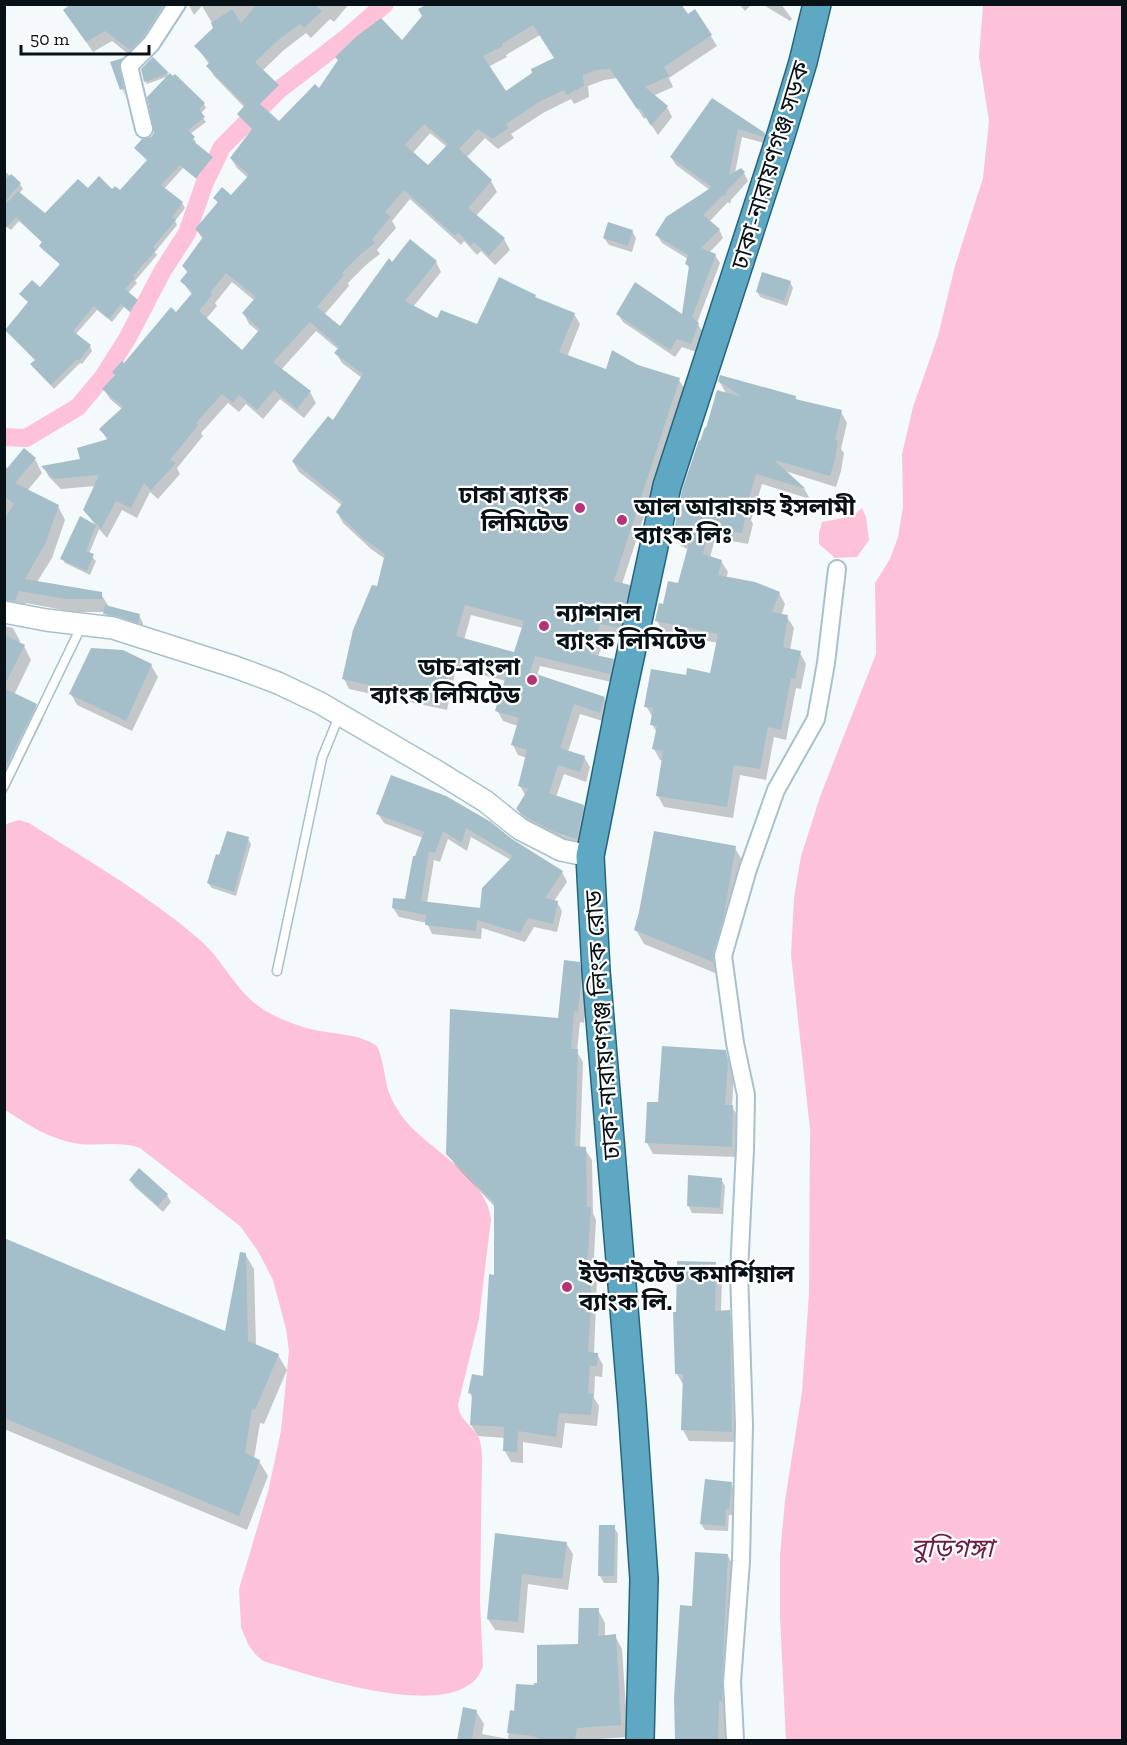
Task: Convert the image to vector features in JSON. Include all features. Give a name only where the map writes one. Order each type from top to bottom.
[{"type":"highway","name":"ঢাকা-নারায়ণগঞ্জ সড়ক","points":[[721,325],[803,62],[817,4]]},
{"type":"highway","name":"ঢাকা-নারায়ণগঞ্জ লিংক রোড","points":[[640,1740],[644,1579],[596,971],[590,856],[667,486],[721,325]]},
{"type":"street","points":[[144,129],[129,66],[151,44],[177,4]]},
{"type":"street","points":[[735,1740],[732,1682],[742,1527],[744,1425],[739,1272],[746,1095],[735,1043],[723,956],[748,869],[776,790],[816,719],[826,663],[837,569]]},
{"type":"street","points":[[4,612],[113,628],[278,683],[320,703],[485,801],[520,829],[561,850],[590,856]]},
{"type":"lane","points":[[4,786],[82,625]]},
{"type":"lane","points":[[277,972],[322,758],[340,715]]},
{"type":"water","name":"বুড়িগঙ্গা","points":[[983,5],[1122,5],[1122,1740],[786,1740],[780,1617],[780,1555],[785,1501],[802,1392],[809,1294],[810,1129],[791,955],[794,898],[801,856],[821,794],[876,654],[875,583],[890,559],[898,537],[903,507],[902,454],[913,407],[938,336],[955,266],[983,178],[989,121],[979,57]]},
{"type":"water","points":[[862,508],[866,517],[869,540],[857,557],[835,558],[819,544],[822,522],[853,516]]},
{"type":"water","points":[[19,820],[29,823],[95,864],[180,924],[208,948],[244,993],[261,1008],[297,1025],[357,1037],[377,1046],[388,1091],[400,1113],[420,1136],[470,1179],[487,1205],[491,1219],[479,1319],[458,1405],[461,1415],[479,1438],[482,1455],[480,1601],[483,1666],[470,1684],[447,1694],[417,1696],[382,1692],[347,1685],[263,1661],[248,1644],[241,1627],[239,1589],[268,1492],[281,1431],[289,1351],[286,1329],[273,1280],[258,1251],[240,1226],[140,1148],[69,1142],[40,1131],[5,1110],[4,826]]},
{"type":"building","points":[[71,4],[164,4],[143,37],[130,50],[105,31],[86,42],[63,10]]},
{"type":"building","points":[[257,4],[314,4],[322,11],[304,28],[300,24],[278,40],[255,62],[279,85],[260,104],[279,121],[315,84],[319,88],[338,60],[335,57],[357,36],[381,18],[402,40],[422,16],[418,9],[428,4],[681,4],[688,14],[695,9],[712,35],[664,67],[669,76],[645,87],[668,106],[651,126],[610,69],[597,70],[583,75],[584,86],[567,95],[564,90],[537,103],[506,124],[509,128],[492,139],[478,129],[459,149],[492,180],[468,208],[505,238],[489,256],[474,242],[471,246],[458,232],[455,236],[404,190],[385,212],[391,217],[372,239],[375,243],[342,273],[344,275],[317,307],[340,326],[389,258],[392,262],[410,239],[437,261],[405,301],[437,318],[441,310],[477,324],[499,277],[536,295],[535,297],[575,313],[559,352],[606,369],[612,350],[638,365],[680,378],[614,581],[630,585],[620,628],[600,624],[591,654],[614,659],[610,674],[535,656],[530,672],[605,697],[600,713],[574,704],[560,748],[585,756],[580,772],[558,765],[549,793],[584,805],[577,839],[552,831],[527,818],[516,809],[528,789],[518,786],[527,750],[511,745],[519,718],[495,711],[507,673],[450,658],[442,701],[342,679],[353,630],[372,585],[377,586],[385,554],[364,539],[336,512],[343,502],[292,461],[328,416],[333,420],[363,374],[334,353],[339,347],[310,322],[273,362],[311,391],[297,409],[274,390],[257,410],[239,395],[233,403],[222,394],[196,423],[198,425],[170,460],[176,463],[151,490],[144,483],[131,508],[116,501],[101,529],[83,510],[99,475],[54,479],[41,466],[80,459],[77,448],[108,439],[99,429],[123,407],[102,389],[115,375],[112,372],[122,361],[124,363],[171,307],[176,312],[193,292],[180,281],[188,271],[182,266],[203,237],[195,229],[218,202],[213,198],[222,187],[231,195],[249,175],[230,158],[252,129],[237,114],[245,105],[206,66],[210,62],[194,46],[213,28],[211,23],[232,9],[241,23]],"holes":[[[533,25],[554,58],[531,69],[532,73],[506,91],[483,56],[503,46],[502,44]],[[424,124],[448,144],[428,165],[405,145]],[[226,273],[256,297],[242,313],[260,329],[242,350],[199,311],[212,295],[210,293]],[[465,605],[524,621],[514,652],[456,636]]]},
{"type":"building","points":[[153,57],[169,73],[144,82],[141,69]]},
{"type":"building","points":[[123,58],[119,68],[124,88],[120,90],[110,62]]},
{"type":"building","points":[[170,73],[173,76],[175,74],[205,103],[199,109],[205,117],[188,130],[195,137],[192,140],[213,157],[196,178],[180,165],[161,185],[183,202],[172,217],[176,220],[153,247],[156,250],[133,276],[135,278],[125,289],[138,300],[129,311],[121,304],[109,319],[94,306],[73,331],[91,345],[79,361],[77,359],[51,385],[30,364],[35,360],[5,330],[28,302],[19,294],[32,280],[40,287],[60,264],[39,246],[42,242],[16,217],[4,230],[4,206],[18,191],[45,213],[78,179],[88,188],[99,176],[112,189],[115,186],[120,190],[147,160],[134,148],[142,139],[151,137],[154,133],[147,97]]},
{"type":"building","points":[[712,98],[765,133],[764,137],[738,129],[729,175],[741,168],[745,172],[727,191],[725,197],[723,195],[703,215],[720,229],[701,248],[716,254],[692,317],[699,323],[691,344],[677,339],[670,350],[616,314],[635,282],[682,314],[689,266],[685,264],[688,255],[655,235],[666,217],[712,187],[670,157]]},
{"type":"building","points":[[11,174],[21,183],[4,203],[4,182]]},
{"type":"building","points":[[608,222],[633,230],[628,246],[603,238]]},
{"type":"building","points":[[762,272],[791,281],[784,301],[756,292]]},
{"type":"building","points":[[720,375],[796,396],[795,399],[842,410],[835,440],[838,441],[835,459],[830,476],[774,460],[806,489],[756,474],[745,511],[747,511],[742,533],[709,528],[703,554],[722,560],[718,575],[755,582],[780,592],[772,612],[788,615],[783,647],[801,651],[795,679],[791,678],[781,730],[768,727],[760,769],[734,765],[727,807],[656,796],[663,751],[652,749],[657,726],[650,725],[653,708],[644,707],[651,669],[686,675],[687,668],[710,673],[718,634],[655,621],[659,603],[663,604],[668,581],[678,583],[689,543],[673,535],[682,490],[699,440],[706,428],[717,390],[742,397],[718,381]]},
{"type":"building","points":[[24,448],[36,458],[15,483],[59,505],[45,544],[25,579],[102,592],[102,599],[66,599],[19,591],[15,601],[4,600],[4,520],[14,504],[4,496],[4,472]]},
{"type":"building","points":[[80,516],[96,525],[86,551],[94,554],[87,571],[60,559]]},
{"type":"building","points":[[105,605],[140,614],[138,623],[103,614]]},
{"type":"building","points":[[4,635],[25,645],[4,686]]},
{"type":"building","points":[[91,648],[123,650],[152,664],[126,721],[69,694]]},
{"type":"building","points":[[4,688],[37,704],[4,770]]},
{"type":"building","points":[[391,775],[446,796],[491,822],[512,839],[563,871],[545,898],[558,901],[553,924],[528,918],[520,933],[477,920],[476,931],[425,925],[426,915],[392,908],[393,898],[405,899],[413,856],[415,856],[424,832],[376,814]],"holes":[[[466,828],[513,856],[482,888],[480,908],[421,901],[429,851],[435,853],[443,831],[462,843]]]},
{"type":"building","points":[[227,831],[249,837],[234,892],[207,883],[216,854],[219,855]]},
{"type":"building","points":[[654,831],[736,846],[713,962],[634,930]]},
{"type":"building","points":[[564,960],[580,962],[578,1012],[574,1011],[571,1049],[578,1049],[575,1146],[586,1147],[587,1207],[591,1207],[587,1267],[591,1267],[588,1352],[598,1353],[597,1366],[590,1366],[588,1393],[593,1394],[591,1415],[559,1413],[556,1437],[518,1431],[517,1452],[503,1451],[504,1427],[470,1425],[472,1394],[468,1393],[472,1374],[483,1376],[489,1274],[494,1275],[494,1203],[446,1154],[450,1009],[558,1018]]},
{"type":"building","points":[[662,1046],[726,1050],[728,1062],[725,1105],[733,1105],[732,1147],[645,1143],[647,1102],[658,1102]]},
{"type":"building","points":[[139,1168],[168,1194],[158,1206],[129,1180]]},
{"type":"building","points":[[688,1175],[722,1178],[720,1208],[687,1206]]},
{"type":"building","points":[[4,1238],[225,1331],[240,1252],[246,1253],[248,1341],[279,1354],[255,1410],[252,1409],[245,1453],[260,1460],[239,1516],[4,1418]]},
{"type":"building","points":[[677,1261],[716,1262],[715,1311],[730,1310],[732,1432],[681,1430],[683,1374],[675,1374],[673,1312],[676,1312]]},
{"type":"building","points":[[705,1479],[732,1482],[725,1526],[700,1524]]},
{"type":"building","points":[[599,1525],[615,1525],[614,1576],[598,1576]]},
{"type":"building","points":[[495,1533],[567,1542],[562,1579],[522,1574],[518,1622],[487,1619]]},
{"type":"building","points":[[695,1552],[728,1554],[722,1701],[719,1701],[718,1740],[675,1740],[674,1698],[680,1605],[692,1606]]},
{"type":"building","points":[[579,1608],[599,1608],[598,1636],[616,1634],[621,1725],[577,1728],[575,1740],[542,1740],[533,1736],[507,1733],[510,1710],[514,1711],[516,1684],[534,1685],[537,1683],[537,1645],[578,1644]]},
{"type":"building","points":[[463,1707],[477,1710],[472,1740],[457,1740]]},
{"type":"waterway","points":[[4,437],[26,438],[78,407],[103,377],[127,339],[162,272],[187,233],[205,182],[222,147],[280,89],[345,39],[385,4]]},
{"type":"place","name":"ঢাকা ব্যাংক লিমিটেড","points":[[580,508]]},
{"type":"place","name":"আল আরাফাহ ইসলামী ব্যাংক লিঃ","points":[[622,520]]},
{"type":"place","name":"ন্যাশনাল ব্যাংক লিমিটেড","points":[[544,626]]},
{"type":"place","name":"ডাচ-বাংলা ব্যাংক লিমিটেড","points":[[532,680]]},
{"type":"place","name":"ইউনাইটেড কমার্শিয়াল ব্যাংক লি.","points":[[567,1287]]}]
